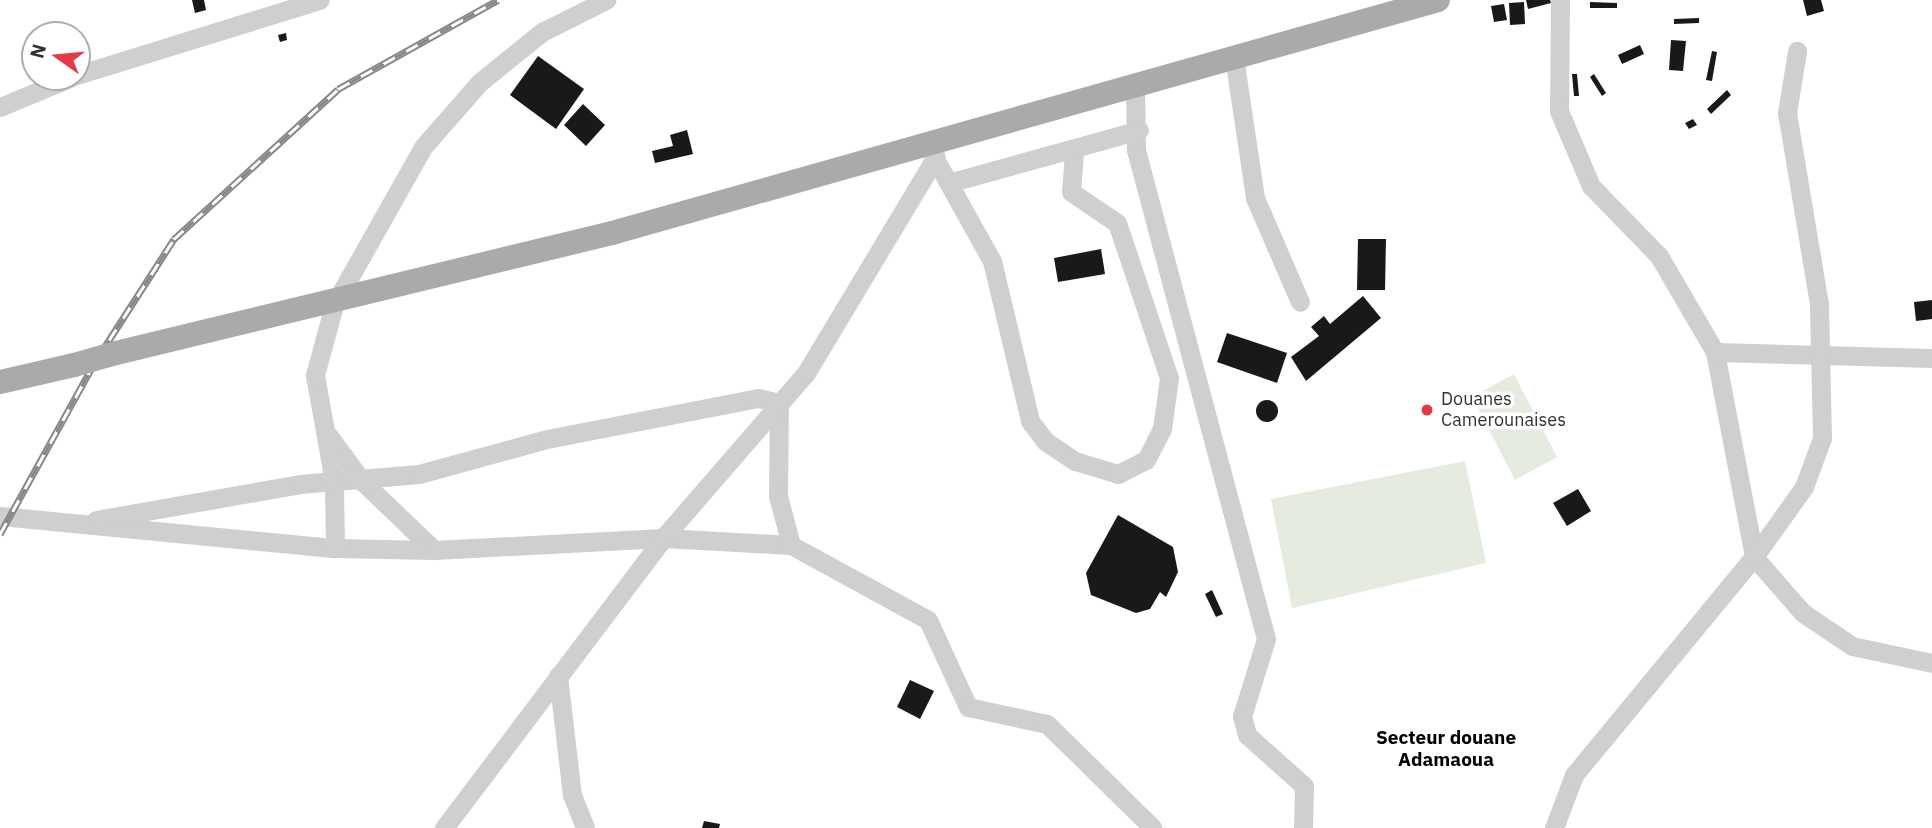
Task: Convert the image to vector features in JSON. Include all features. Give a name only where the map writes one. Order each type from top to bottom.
[{"type":"main road","points":[[0,382],[112,354],[334,305],[931,151],[1135,85],[1438,0]]},
{"type":"street","points":[[91,71],[320,0]]},
{"type":"street","points":[[335,548],[334,481],[315,375],[334,305],[423,148],[480,82],[542,32],[606,0]]},
{"type":"street","points":[[1560,0],[1559,111],[1591,186],[1659,256],[1715,352],[1754,557],[1803,613],[1852,646],[1932,663]]},
{"type":"street","points":[[1553,828],[1574,775],[1754,557],[1804,487],[1822,438],[1819,304],[1787,113],[1797,51]]},
{"type":"street","points":[[1234,57],[1255,198],[1300,302]]},
{"type":"street","points":[[1135,85],[1139,130],[1136,150],[1266,639],[1242,716],[1247,734],[1304,786],[1304,828]]},
{"type":"street","points":[[0,107],[38,91]]},
{"type":"street","points":[[952,182],[1074,152],[1139,130]]},
{"type":"street","points":[[931,151],[952,182],[992,261],[1030,421],[1045,441],[1075,461],[1118,474],[1146,460],[1163,429],[1169,378],[1117,223],[1071,192],[1074,152]]},
{"type":"street","points":[[444,828],[663,538],[779,403],[872,273],[931,151]]},
{"type":"street","points":[[1715,352],[1821,359],[1932,358]]},
{"type":"street","points":[[67,524],[334,481],[362,481],[419,474],[658,415],[758,398],[779,403]]},
{"type":"street","points":[[779,403],[778,496],[791,545]]},
{"type":"street","points":[[327,433],[362,481],[434,550]]},
{"type":"street","points":[[0,516],[335,548],[434,550],[663,538],[791,545],[928,620],[968,707],[1047,724],[1153,828]]},
{"type":"street","points":[[558,676],[572,795],[585,828]]},
{"type":"shaded area","points":[[1514,374],[1557,457],[1515,480],[1472,397]]},
{"type":"shaded area","points":[[1465,461],[1486,563],[1292,608],[1271,499]]},
{"type":"building","points":[[192,0],[204,0],[206,10],[195,13]]},
{"type":"building","points":[[1526,0],[1550,0],[1551,3],[1528,9]]},
{"type":"building","points":[[1803,0],[1821,0],[1824,11],[1807,16]]},
{"type":"building","points":[[1524,2],[1525,24],[1510,25],[1509,3]]},
{"type":"building","points":[[1590,2],[1617,3],[1617,8],[1590,8]]},
{"type":"building","points":[[1504,4],[1507,20],[1494,22],[1491,6]]},
{"type":"building","points":[[1699,18],[1699,23],[1674,24],[1674,19]]},
{"type":"building","points":[[286,33],[287,40],[280,42],[278,35]]},
{"type":"building","points":[[1671,40],[1686,41],[1683,71],[1669,70]]},
{"type":"building","points":[[1640,45],[1644,54],[1622,64],[1618,55]]},
{"type":"building","points":[[1712,51],[1717,52],[1712,81],[1706,80]]},
{"type":"building","points":[[538,56],[584,89],[556,129],[510,95]]},
{"type":"building","points":[[1572,74],[1577,74],[1579,96],[1574,96]]},
{"type":"building","points":[[1594,74],[1606,93],[1602,96],[1590,77]]},
{"type":"building","points":[[1727,90],[1731,95],[1711,114],[1707,109]]},
{"type":"building","points":[[583,104],[605,125],[586,146],[564,125]]},
{"type":"building","points":[[1693,119],[1697,125],[1689,129],[1685,123]]},
{"type":"building","points":[[687,130],[693,154],[655,163],[652,151],[673,146],[670,135]]},
{"type":"building","points":[[1358,239],[1386,239],[1385,290],[1357,290]]},
{"type":"building","points":[[1101,249],[1105,274],[1058,282],[1054,258]]},
{"type":"building","points":[[1363,296],[1381,318],[1306,381],[1291,357],[1319,336],[1311,327],[1324,316],[1330,324]]},
{"type":"building","points":[[1932,300],[1932,319],[1916,321],[1914,302]]},
{"type":"building","points":[[1227,333],[1287,353],[1277,383],[1217,362]]},
{"type":"building","points":[[1267,400],[1275,403],[1278,411],[1275,419],[1267,422],[1259,419],[1256,411],[1259,403]]},
{"type":"building","points":[[1578,489],[1591,511],[1567,526],[1553,503]]},
{"type":"building","points":[[1118,515],[1173,547],[1178,572],[1166,597],[1160,592],[1150,609],[1136,613],[1091,595],[1086,573]]},
{"type":"building","points":[[1212,590],[1223,614],[1216,617],[1205,594]]},
{"type":"building","points":[[910,680],[934,691],[920,719],[897,707]]},
{"type":"building","points":[[704,821],[720,824],[719,828],[702,828]]},
{"type":"railway","points":[[0,534],[95,362],[174,239],[338,89],[498,0]]},
{"type":"place","name":"Douanes Camerounaises","points":[[1427,410]]},
{"type":"district","name":"Secteur douane Adamaoua","points":[[1446,749]]}]
